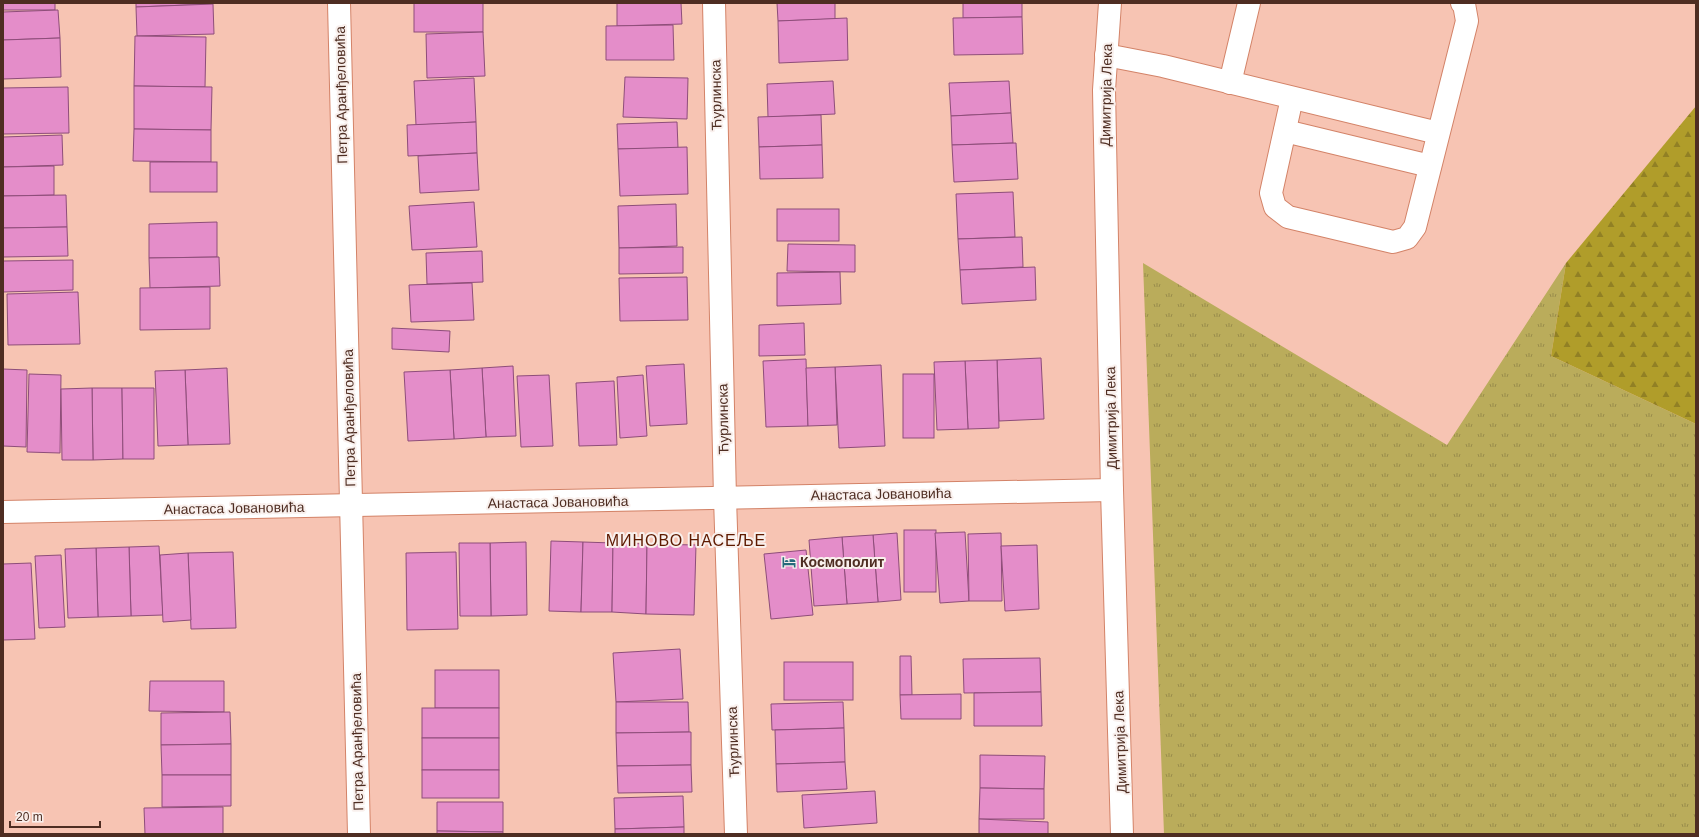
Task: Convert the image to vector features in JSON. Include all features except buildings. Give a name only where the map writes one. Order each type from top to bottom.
[{"type":"street","name":"Петра Аранђеловића","points":[[339,3],[359,834]]},
{"type":"street","name":"Ћурлинска","points":[[714,3],[725,498],[736,834]]},
{"type":"street","name":"Димитрија Лека","points":[[1110,3],[1104,90],[1112,490],[1122,834]]},
{"type":"street","points":[[1230,83],[1249,3]]},
{"type":"street","points":[[1292,98],[1271,193],[1275,207],[1288,217],[1393,242],[1407,238],[1415,227],[1466,21],[1464,4],[1462,3]]},
{"type":"street","points":[[1106,55],[1163,66],[1438,133]]},
{"type":"street","points":[[1285,131],[1430,166]]},
{"type":"street","name":"Анастаса Јовановића","points":[[3,512],[1112,490]]},
{"type":"green space","points":[[1696,106],[1696,424],[1551,356],[1566,263]]},
{"type":"green space","points":[[1143,263],[1447,445],[1566,263],[1551,356],[1696,424],[1696,834],[1164,834]]},
{"type":"place","name":"Космополит","points":[[789,562]]},
{"type":"district","name":"МИНОВО НАСЕЉЕ","points":[[686,540]]}]
